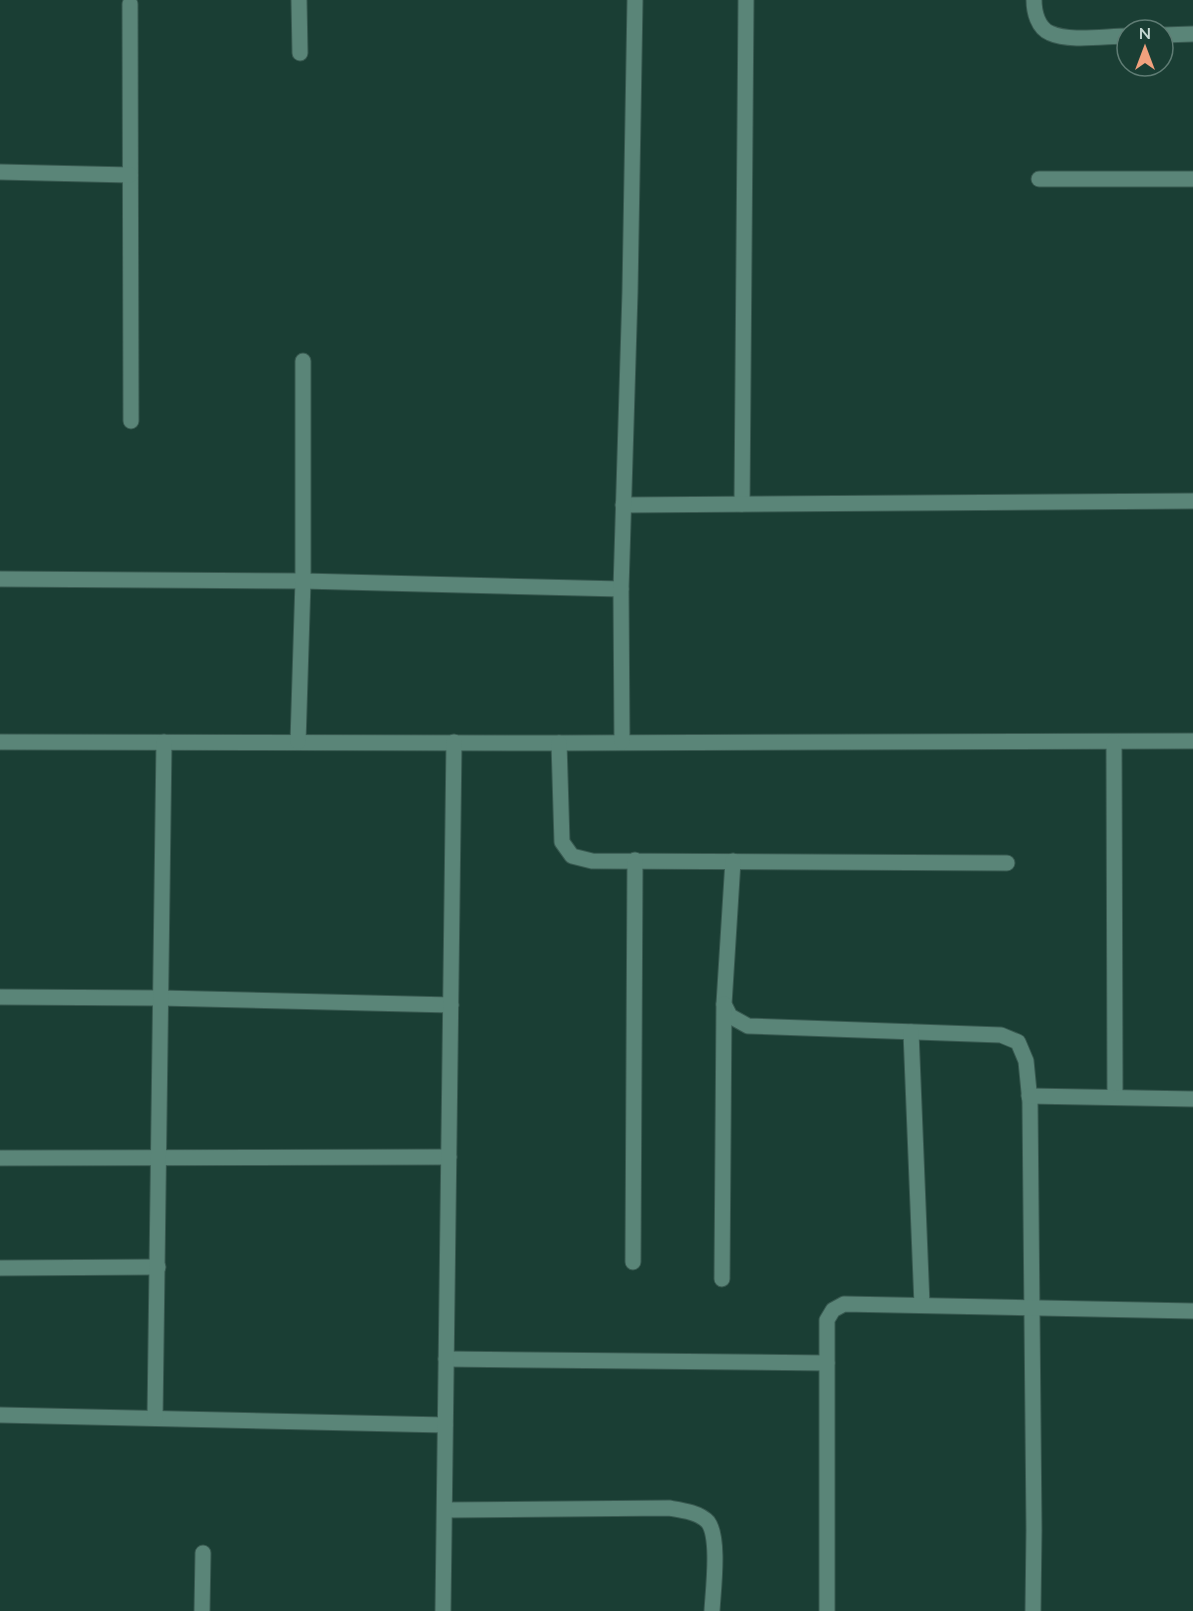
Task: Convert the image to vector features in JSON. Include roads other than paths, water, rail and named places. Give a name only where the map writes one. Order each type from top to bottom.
[{"type":"street","points":[[299,0],[300,53]]},
{"type":"street","points":[[622,742],[621,589],[630,292],[635,0]]},
{"type":"street","points":[[742,504],[746,0]]},
{"type":"street","points":[[1034,0],[1038,21],[1048,32],[1065,37],[1115,36]]},
{"type":"street","points":[[130,4],[131,421]]},
{"type":"street","points":[[1175,35],[1193,34]]},
{"type":"street","points":[[0,172],[130,175]]},
{"type":"street","points":[[1039,179],[1193,179]]},
{"type":"street","points":[[298,742],[303,581],[303,361]]},
{"type":"street","points":[[623,505],[1193,501]]},
{"type":"street","points":[[0,579],[303,581],[621,589]]},
{"type":"street","points":[[0,742],[1193,741]]},
{"type":"street","points":[[155,1418],[164,742]]},
{"type":"street","points":[[443,1611],[454,742]]},
{"type":"street","points":[[1114,742],[1115,1097]]},
{"type":"street","points":[[560,743],[562,842],[572,856],[592,861],[1007,863]]},
{"type":"street","points":[[633,1262],[635,860]]},
{"type":"street","points":[[722,1280],[724,1004],[733,861]]},
{"type":"street","points":[[0,997],[161,998],[451,1005]]},
{"type":"street","points":[[724,1004],[730,1016],[748,1026],[1001,1035],[1018,1042],[1026,1061],[1029,1096],[1033,1611]]},
{"type":"street","points":[[911,1032],[922,1305]]},
{"type":"street","points":[[1029,1096],[1193,1099]]},
{"type":"street","points":[[0,1158],[449,1157]]},
{"type":"street","points":[[0,1268],[158,1267]]},
{"type":"street","points":[[827,1611],[827,1320],[833,1310],[844,1304],[1193,1311]]},
{"type":"street","points":[[446,1359],[827,1363]]},
{"type":"street","points":[[0,1415],[445,1425]]},
{"type":"street","points":[[445,1510],[669,1508],[689,1511],[708,1522],[714,1539],[712,1611]]},
{"type":"street","points":[[202,1611],[203,1553]]}]
